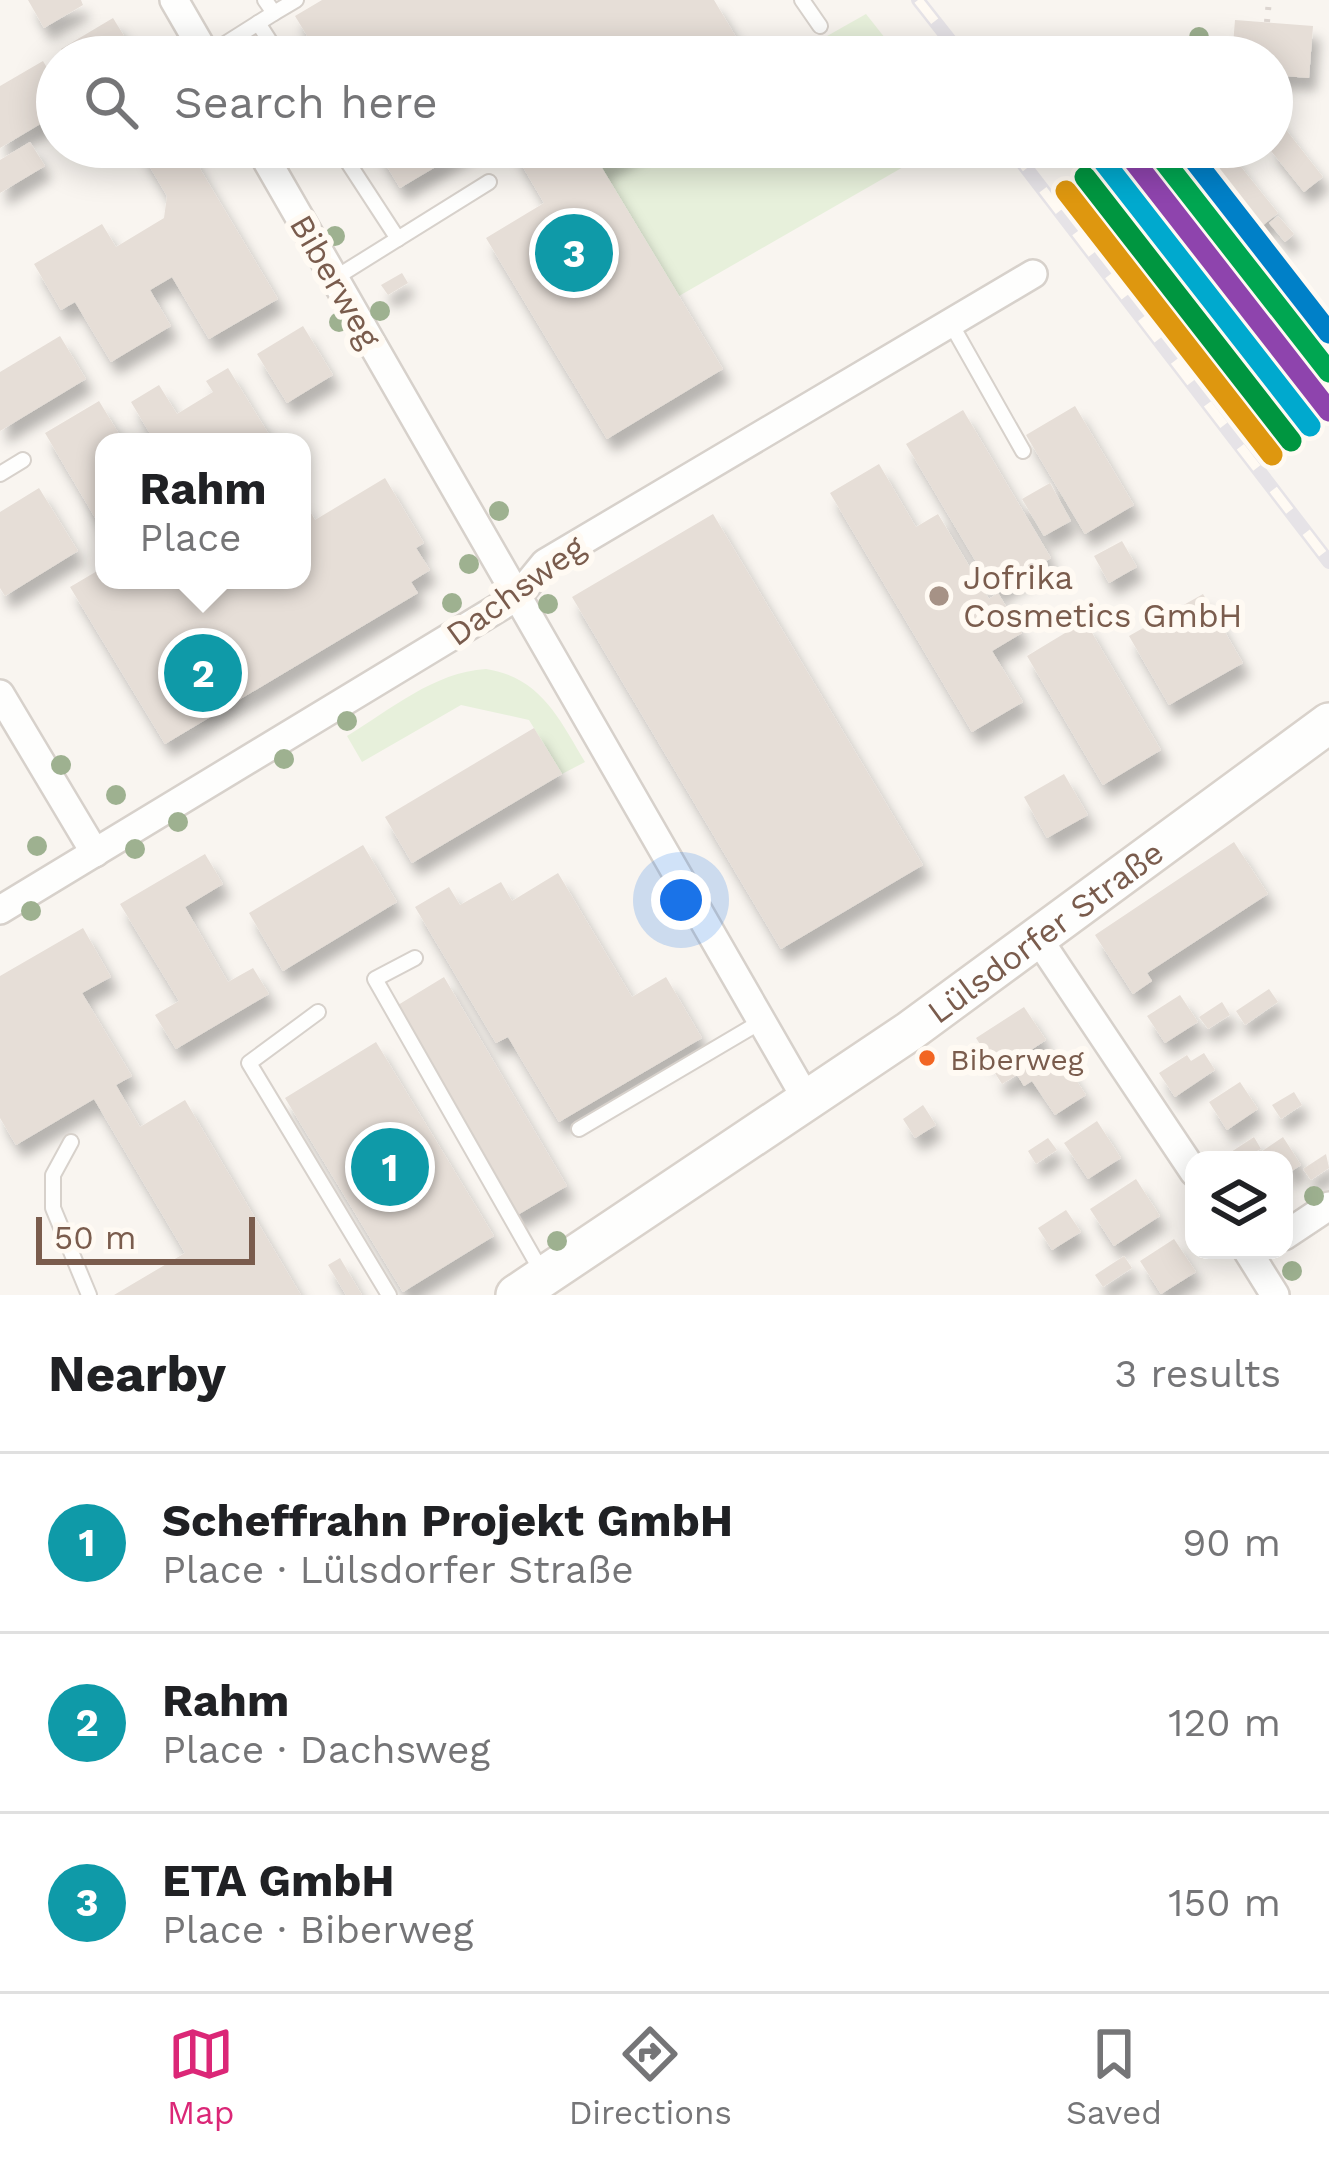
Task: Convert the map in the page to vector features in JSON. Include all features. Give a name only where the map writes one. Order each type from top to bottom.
[{"type":"street","points":[[174,0],[195,36]]},
{"type":"street","name":"Biberweg","points":[[271,168],[808,1102]]},
{"type":"street","name":"Dachsweg","points":[[0,910],[518,596],[545,562],[1033,274]]},
{"type":"street","points":[[0,694],[95,853]]},
{"type":"street","name":"Lülsdorfer Straße","points":[[531,1286],[808,1102],[1329,723]]},
{"type":"street","points":[[1037,937],[1185,1159]]},
{"type":"street","points":[[1293,1230],[1329,1206]]},
{"type":"street","points":[[1257,1259],[1275,1295]]},
{"type":"lane","points":[[238,36],[258,23],[269,7],[296,0]]},
{"type":"lane","points":[[802,0],[820,26]]},
{"type":"lane","points":[[258,23],[266,36]]},
{"type":"lane","points":[[352,168],[398,239]]},
{"type":"lane","points":[[335,278],[489,182]]},
{"type":"lane","points":[[950,322],[1023,451]]},
{"type":"lane","points":[[0,473],[23,460]]},
{"type":"lane","points":[[415,958],[375,979],[531,1286]]},
{"type":"lane","points":[[318,1012],[249,1063],[389,1295]]},
{"type":"lane","points":[[579,1130],[762,1022]]},
{"type":"lane","points":[[71,1142],[53,1175],[53,1208],[89,1295]]},
{"type":"path","points":[[1267,22],[1269,0]]},
{"type":"green space","points":[[866,14],[883,36],[827,36]]},
{"type":"green space","points":[[602,168],[901,168],[679,296]]},
{"type":"green space","points":[[486,669],[505,673],[534,690],[585,762],[562,774],[529,720],[461,705],[362,762],[347,736],[431,685]]},
{"type":"building","points":[[28,0],[81,0],[83,5],[44,28]]},
{"type":"building","points":[[322,0],[714,0],[735,36],[307,36],[295,16]]},
{"type":"building","points":[[113,18],[124,36],[83,36]]},
{"type":"building","points":[[1235,20],[1313,26],[1309,78],[1293,77],[1293,36],[1234,36]]},
{"type":"building","points":[[36,65],[36,127],[0,148],[0,86]]},
{"type":"building","points":[[1293,139],[1323,177],[1304,192],[1285,168],[1293,168]]},
{"type":"building","points":[[30,142],[36,152],[36,168],[42,168],[0,193],[0,160]]},
{"type":"building","points":[[150,168],[200,168],[278,299],[209,339],[172,277],[150,290],[171,326],[111,362],[75,302],[61,310],[34,264],[102,224],[116,247],[164,218],[167,196]]},
{"type":"building","points":[[388,168],[434,168],[400,188]]},
{"type":"building","points":[[523,168],[602,168],[723,369],[607,439],[486,238],[544,203]]},
{"type":"building","points":[[1206,168],[1242,168],[1278,213],[1256,231]]},
{"type":"building","points":[[1278,216],[1294,234],[1285,242],[1269,223]]},
{"type":"building","points":[[402,273],[408,283],[388,295],[381,285]]},
{"type":"building","points":[[303,326],[333,375],[287,403],[257,354]]},
{"type":"building","points":[[60,336],[86,379],[0,431],[0,372]]},
{"type":"building","points":[[228,368],[268,433],[150,433],[131,402],[159,385],[177,414],[213,392],[206,381]]},
{"type":"building","points":[[99,401],[119,433],[95,433],[95,518],[45,433]]},
{"type":"building","points":[[1075,406],[1134,505],[1085,534],[1026,435]]},
{"type":"building","points":[[963,410],[1051,558],[994,592],[906,444]]},
{"type":"building","name":"Jofrika Cosmetics GmbH","points":[[879,464],[916,527],[938,514],[989,599],[998,593],[1022,633],[992,651],[1023,702],[972,732],[830,493]]},
{"type":"building","points":[[385,478],[424,543],[416,548],[430,570],[411,582],[418,593],[165,744],[70,587],[95,572],[95,589],[311,589],[311,513],[315,520]]},
{"type":"building","points":[[1050,483],[1071,521],[1044,536],[1022,499]]},
{"type":"building","points":[[39,488],[78,551],[5,596],[0,588],[0,512]]},
{"type":"building","points":[[713,514],[923,865],[781,949],[572,597]]},
{"type":"building","points":[[1122,541],[1137,567],[1109,583],[1094,556]]},
{"type":"building","points":[[1203,594],[1243,663],[1169,705],[1129,636]]},
{"type":"building","points":[[1085,621],[1161,750],[1103,785],[1027,656]]},
{"type":"building","points":[[534,728],[562,774],[412,863],[385,817]]},
{"type":"building","points":[[1064,774],[1088,815],[1047,838],[1024,797]]},
{"type":"building","points":[[1234,842],[1268,894],[1147,973],[1152,981],[1133,994],[1095,935]]},
{"type":"building","points":[[363,845],[397,902],[283,971],[249,913]]},
{"type":"building","points":[[205,854],[223,884],[185,907],[228,982],[253,968],[269,994],[176,1049],[155,1015],[179,1001],[120,904]]},
{"type":"building","points":[[558,873],[632,997],[666,977],[702,1038],[559,1122],[508,1037],[496,1043],[415,907],[449,887],[460,905],[501,882],[512,901]]},
{"type":"building","points":[[83,928],[111,977],[82,993],[132,1076],[116,1085],[140,1127],[185,1100],[301,1295],[114,1295],[185,1253],[94,1099],[16,1145],[0,1118],[0,976]]},
{"type":"building","points":[[444,977],[567,1186],[514,1217],[486,1169],[491,1165],[398,1005]]},
{"type":"building","points":[[1269,989],[1278,1002],[1245,1025],[1236,1011]]},
{"type":"building","points":[[1180,995],[1198,1022],[1165,1043],[1147,1016]]},
{"type":"building","points":[[1222,1002],[1230,1015],[1208,1029],[1199,1017]]},
{"type":"building","points":[[1024,1007],[1046,1040],[1028,1052],[1035,1063],[1039,1061],[1046,1071],[1063,1060],[1086,1095],[1055,1115],[1032,1081],[1024,1086],[1017,1075],[1002,1084],[995,1073],[1013,1061],[1005,1050],[990,1060],[976,1038]]},
{"type":"building","points":[[376,1042],[494,1236],[403,1292],[285,1098]]},
{"type":"building","points":[[1204,1053],[1215,1070],[1175,1097],[1159,1073],[1187,1055],[1191,1061]]},
{"type":"building","points":[[1240,1082],[1258,1109],[1227,1130],[1209,1102]]},
{"type":"building","points":[[1294,1092],[1302,1105],[1281,1119],[1272,1105]]},
{"type":"building","points":[[923,1105],[936,1125],[915,1138],[903,1119]]},
{"type":"building","points":[[1097,1121],[1121,1158],[1088,1179],[1064,1143]]},
{"type":"building","points":[[1254,1137],[1261,1149],[1257,1151],[1233,1151]]},
{"type":"building","points":[[1283,1137],[1292,1151],[1262,1151]]},
{"type":"building","points":[[1048,1138],[1057,1150],[1036,1164],[1028,1151]]},
{"type":"building","points":[[1326,1154],[1329,1168],[1311,1180],[1303,1169]]},
{"type":"building","points":[[1136,1179],[1160,1216],[1114,1246],[1090,1209]]},
{"type":"building","points":[[1066,1210],[1081,1232],[1052,1250],[1038,1228]]},
{"type":"building","points":[[1174,1239],[1196,1272],[1161,1294],[1140,1261]]},
{"type":"building","points":[[1124,1256],[1132,1268],[1103,1287],[1095,1275]]},
{"type":"building","points":[[340,1258],[362,1295],[346,1295],[328,1265]]},
{"type":"railway","points":[[918,0],[946,36]]},
{"type":"railway","points":[[1026,168],[1329,562]]},
{"type":"transit line","points":[[1109,168],[1310,426]]},
{"type":"transit line","points":[[1139,168],[1329,411]]},
{"type":"transit line","points":[[1169,168],[1329,372]]},
{"type":"transit line","points":[[1200,168],[1329,333]]},
{"type":"transit line","points":[[1085,177],[1291,441]]},
{"type":"transit line","points":[[1066,191],[1272,455]]},
{"type":"place","name":"ETA GmbH","points":[[574,253]]},
{"type":"place","name":"Jofrika Cosmetics GmbH","points":[[939,596]]},
{"type":"place","name":"Rahm","points":[[203,673]]},
{"type":"place","name":"Biberweg","points":[[927,1058]]},
{"type":"place","name":"Scheffrahn Projekt GmbH","points":[[390,1167]]}]
